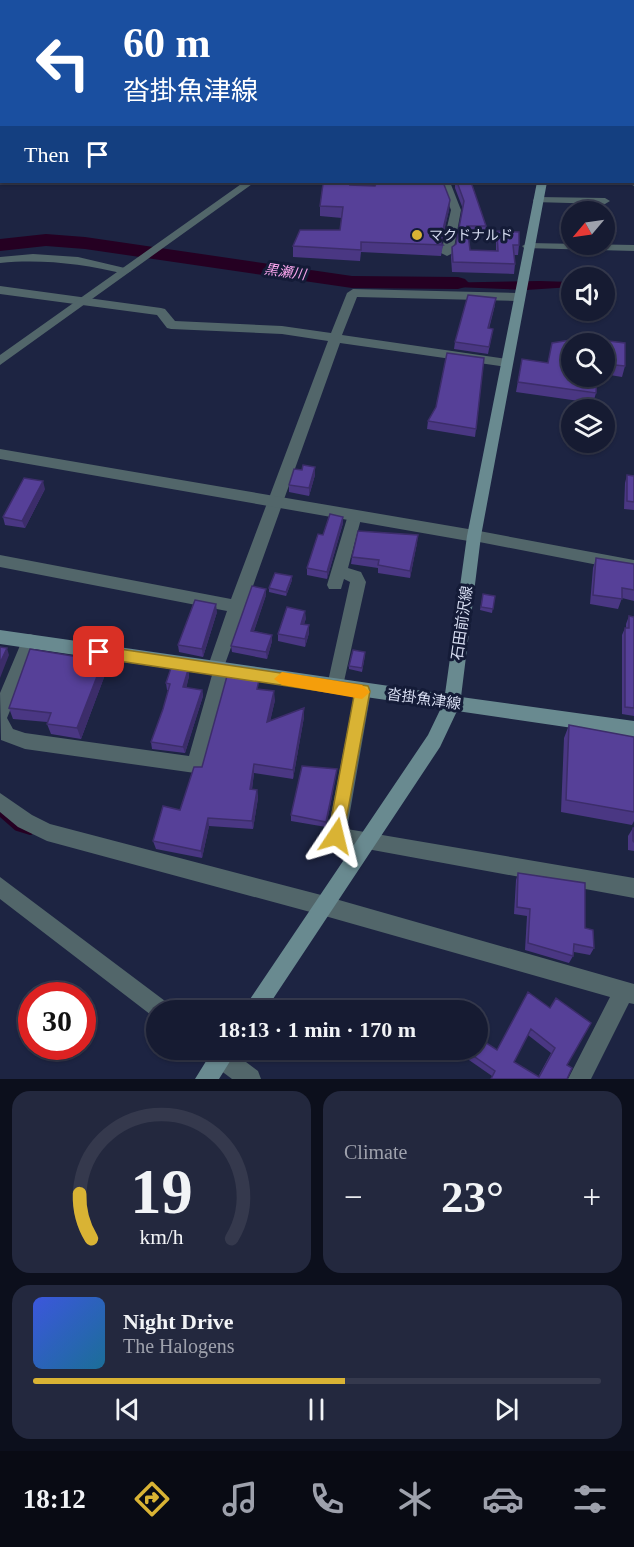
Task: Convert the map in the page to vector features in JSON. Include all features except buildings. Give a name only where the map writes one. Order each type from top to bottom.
[{"type":"main road","name":"石田前沢線","points":[[261,1000],[368,843],[434,741],[452,703],[474,536],[507,363],[517,297],[542,183]]},
{"type":"main road","name":"沓掛魚津線","points":[[0,637],[634,729]]},
{"type":"main road","points":[[206,1079],[216,1060]]},
{"type":"street","points":[[0,361],[249,183]]},
{"type":"street","points":[[445,183],[456,210],[447,253]]},
{"type":"street","points":[[538,200],[604,201]]},
{"type":"street","points":[[528,246],[634,248]]},
{"type":"street","points":[[0,260],[65,257],[130,267]]},
{"type":"street","points":[[0,290],[161,312],[171,325],[282,330],[507,363]]},
{"type":"street","points":[[0,723],[7,735],[25,741],[195,765],[236,606],[353,293],[517,297]]},
{"type":"street","points":[[0,454],[634,566]]},
{"type":"street","points":[[335,686],[358,582],[356,576],[337,579],[355,515]]},
{"type":"street","points":[[0,561],[236,606]]},
{"type":"street","points":[[0,714],[30,641]]},
{"type":"street","points":[[363,691],[336,836],[634,888]]},
{"type":"street","points":[[0,801],[25,821],[47,832],[325,906],[629,992],[579,1079]]},
{"type":"street","points":[[0,886],[148,1000]]},
{"type":"street","points":[[229,1060],[250,1079]]},
{"type":"shaded area","points":[[540,281],[561,282],[561,288],[526,290],[381,284]]},
{"type":"waterway","name":"黒瀬川","points":[[0,245],[46,240],[85,243],[352,282],[458,283]]},
{"type":"waterway","points":[[0,813],[17,828],[30,832]]},
{"type":"slow traffic","points":[[282,679],[362,692]]},
{"type":"place","name":"マクドナルド","points":[[417,235]]},
{"type":"route","points":[[99,652],[363,691],[336,836]]}]
